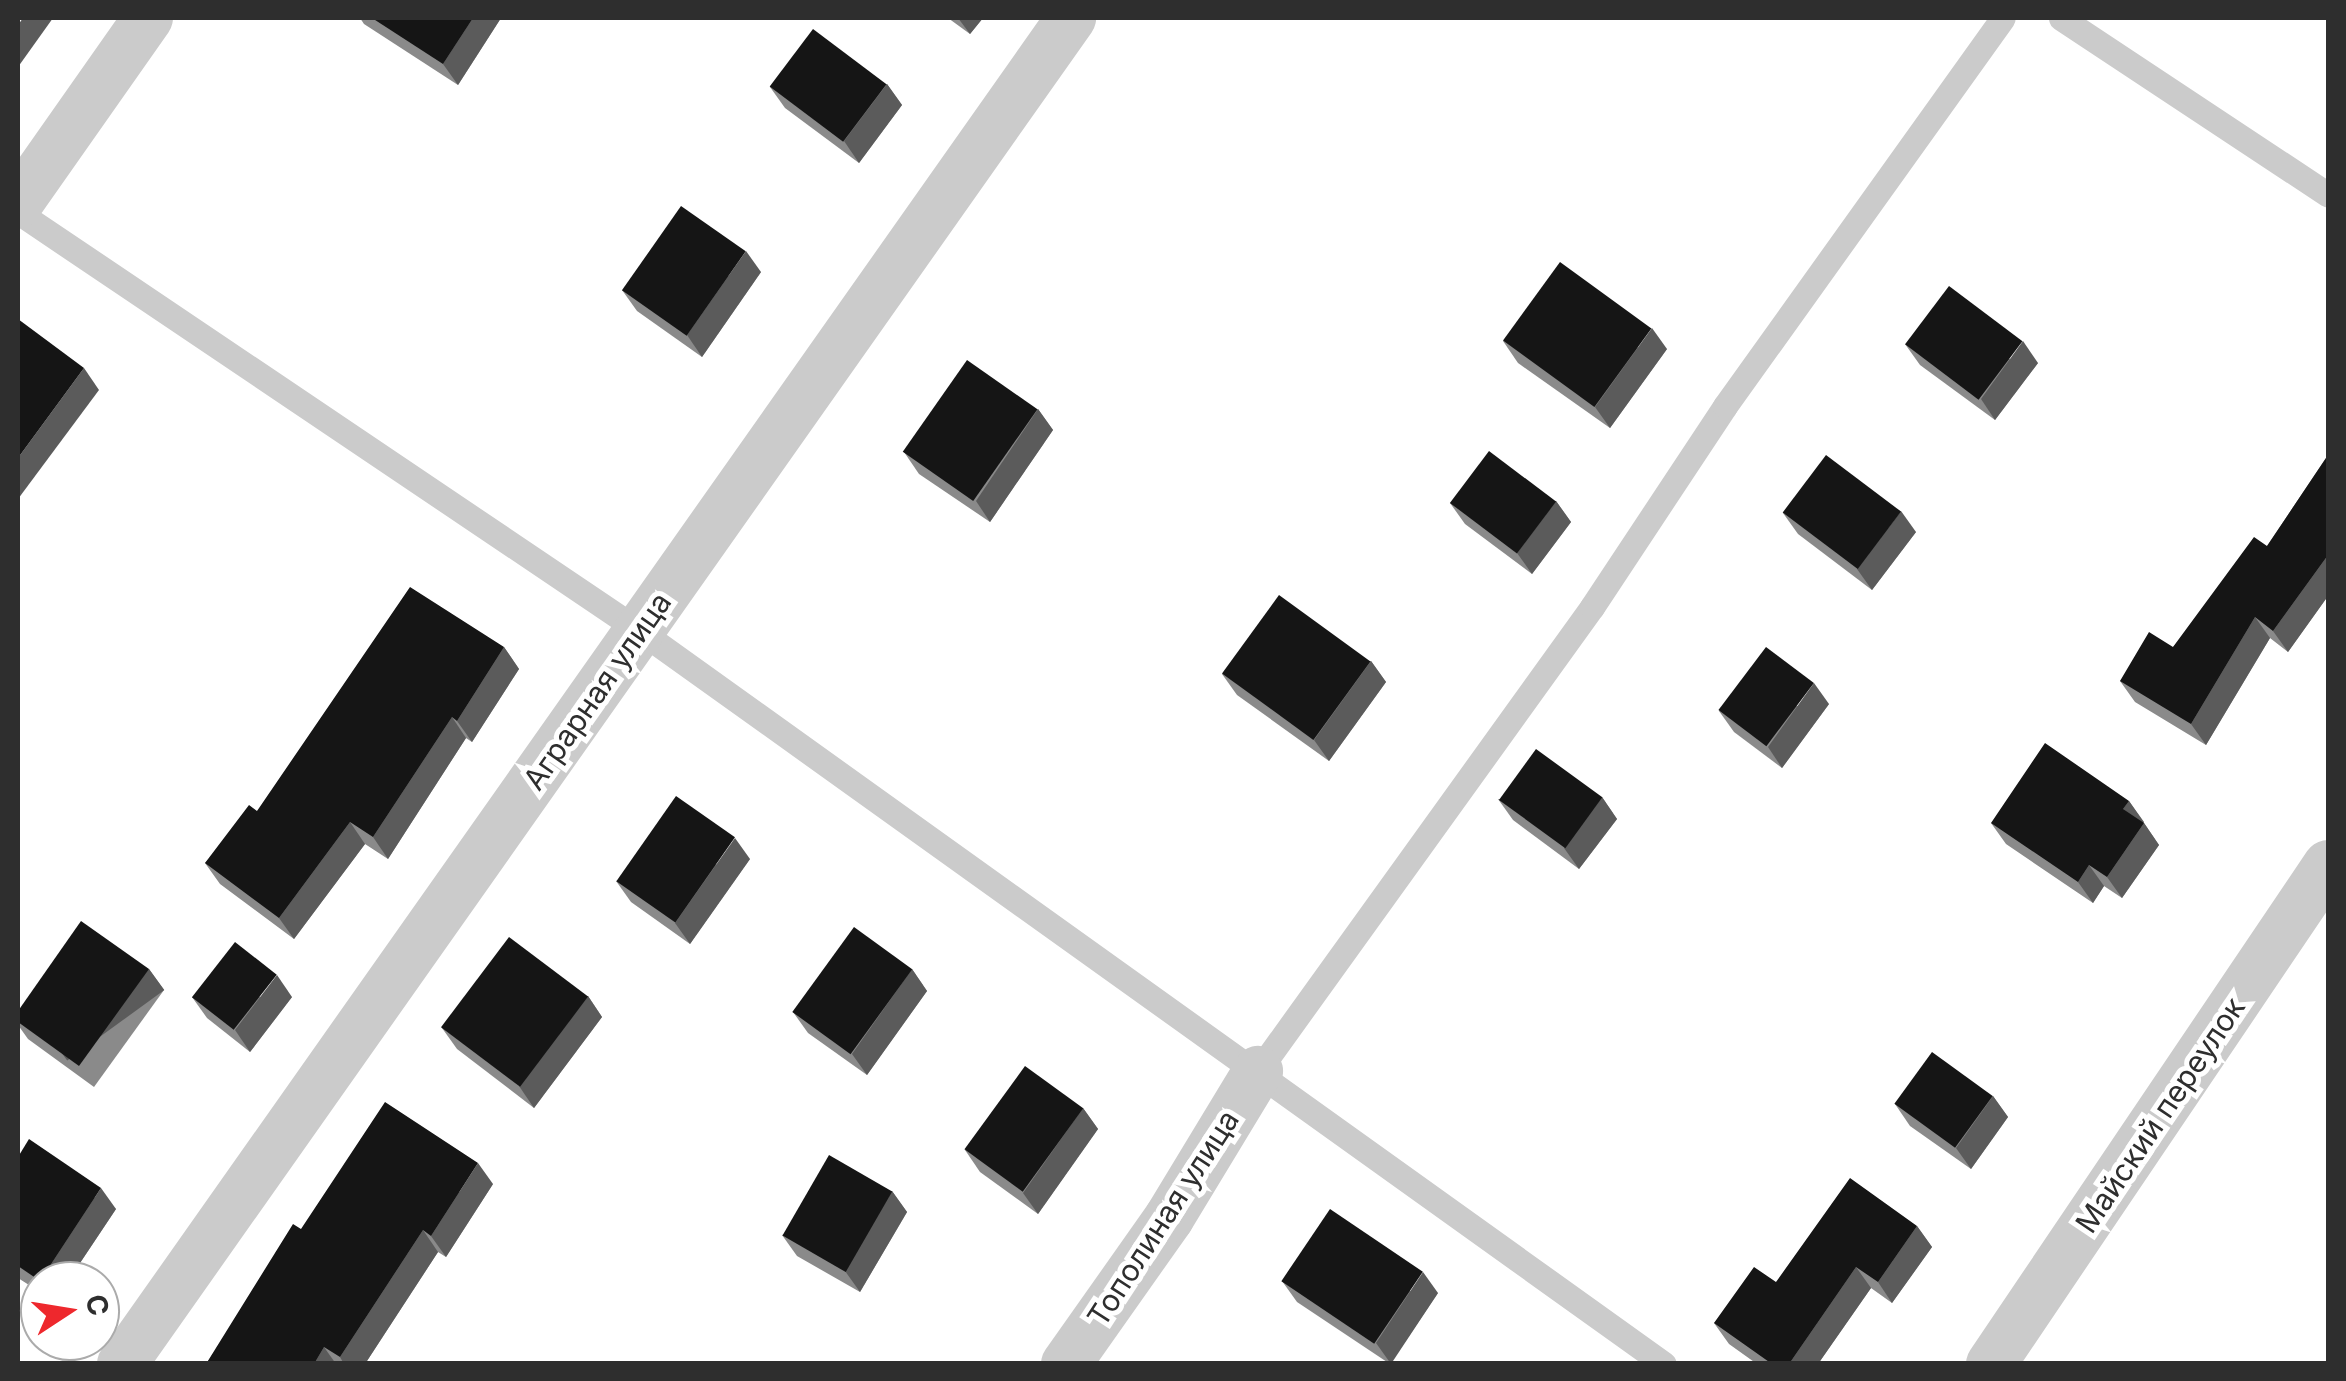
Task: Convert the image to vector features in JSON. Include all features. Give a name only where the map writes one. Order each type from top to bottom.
[{"type":"street","points":[[18,203],[148,18]]},
{"type":"street","name":"Аграрная улица","points":[[122,1364],[1072,18]]},
{"type":"street","name":"Майский переулок","points":[[1991,1364],[2328,865]]},
{"type":"street","name":"Тополиная улица","points":[[1066,1364],[1169,1218],[1258,1071]]},
{"type":"lane","points":[[1258,1071],[1592,608],[1724,406],[2003,18]]},
{"type":"lane","points":[[2060,18],[2328,195]]},
{"type":"lane","points":[[18,212],[640,631],[1664,1364]]},
{"type":"building","points":[[372,18],[473,18],[443,64]]},
{"type":"building","points":[[813,29],[886,84],[843,142],[770,87]]},
{"type":"building","points":[[681,206],[746,251],[687,336],[622,290]]},
{"type":"building","points":[[1560,262],[1651,328],[1594,407],[1503,340]]},
{"type":"building","points":[[1949,286],[2022,341],[1979,400],[1905,344]]},
{"type":"building","points":[[18,319],[84,368],[18,458]]},
{"type":"building","points":[[967,360],[1037,409],[973,501],[903,452]]},
{"type":"building","points":[[1489,451],[1556,502],[1517,553],[1450,503]]},
{"type":"building","points":[[1826,455],[1901,512],[1858,569],[1783,513]]},
{"type":"building","points":[[2328,455],[2328,555],[2273,631],[2255,617],[2191,724],[2120,681],[2149,632],[2173,647],[2254,537],[2267,546]]},
{"type":"building","points":[[410,587],[504,647],[457,721],[452,717],[373,837],[350,822],[279,918],[205,863],[249,805],[257,811]]},
{"type":"building","points":[[1279,595],[1370,661],[1313,740],[1222,673]]},
{"type":"building","points":[[1766,647],[1814,683],[1766,746],[1718,710]]},
{"type":"building","points":[[2045,743],[2129,801],[2123,809],[2144,823],[2107,877],[2089,865],[2078,882],[1991,823]]},
{"type":"building","points":[[1536,749],[1602,797],[1565,848],[1499,800]]},
{"type":"building","points":[[676,796],[735,837],[675,922],[616,881]]},
{"type":"building","points":[[81,921],[149,969],[79,1066],[18,1022],[18,1011]]},
{"type":"building","points":[[854,927],[912,969],[851,1054],[792,1012]]},
{"type":"building","points":[[509,937],[588,997],[520,1087],[441,1027]]},
{"type":"building","points":[[235,942],[277,975],[234,1030],[192,997]]},
{"type":"building","points":[[1932,1052],[1993,1096],[1955,1148],[1894,1104]]},
{"type":"building","points":[[1025,1066],[1083,1108],[1023,1192],[964,1149]]},
{"type":"building","points":[[385,1102],[478,1163],[431,1236],[423,1230],[340,1357],[324,1347],[314,1364],[206,1364],[293,1224],[301,1229]]},
{"type":"building","points":[[29,1139],[101,1188],[53,1261],[20,1261],[20,1267],[18,1266],[18,1157]]},
{"type":"building","points":[[829,1155],[892,1192],[846,1272],[782,1236]]},
{"type":"building","points":[[1850,1178],[1917,1226],[1878,1282],[1856,1267],[1789,1364],[1772,1364],[1714,1323],[1754,1267],[1776,1282]]},
{"type":"building","points":[[1330,1209],[1423,1272],[1374,1344],[1281,1281]]}]
